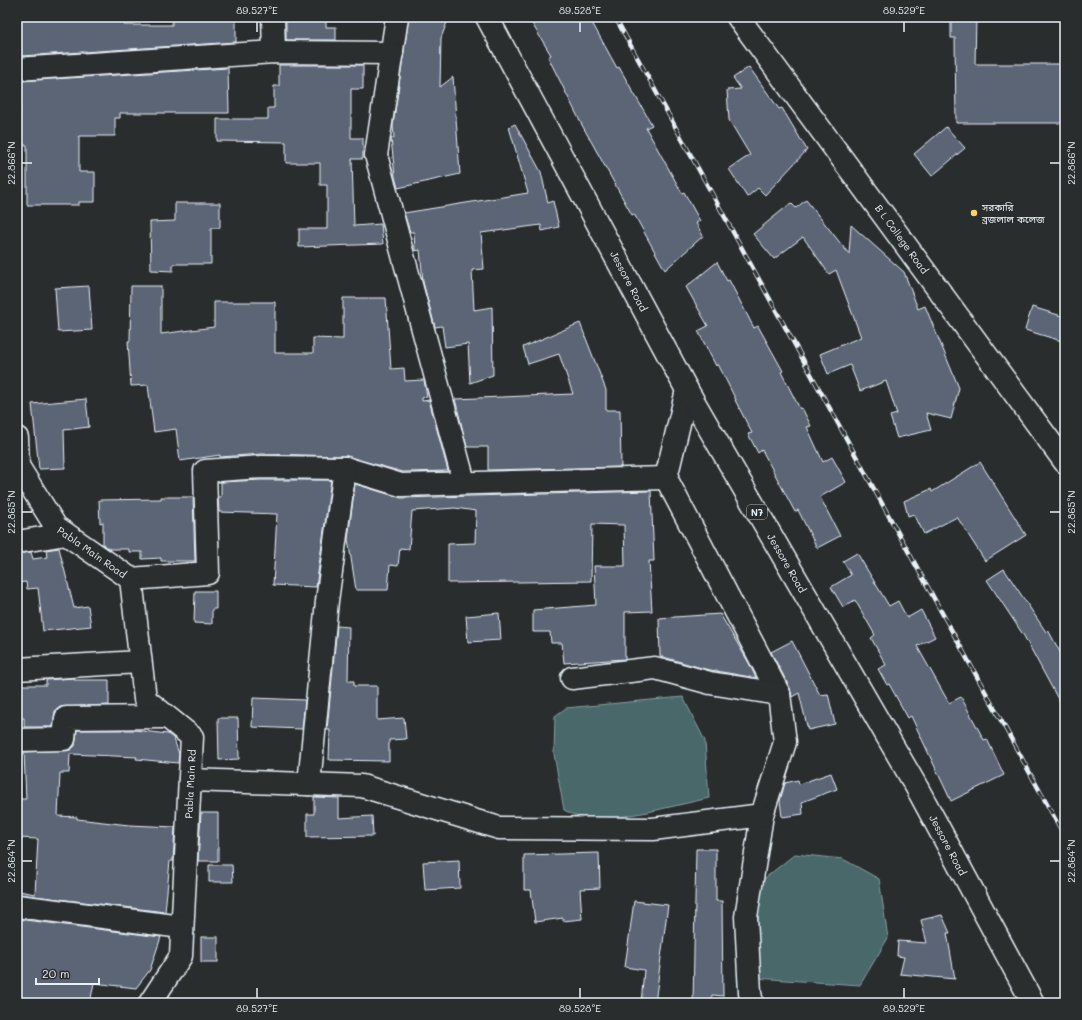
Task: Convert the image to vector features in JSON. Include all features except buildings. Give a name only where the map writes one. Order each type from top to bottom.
[{"type":"main road","points":[[273,17],[274,52]]},
{"type":"main road","points":[[397,17],[376,155],[464,482]]},
{"type":"main road","name":"Jessore Road","points":[[487,17],[687,390],[916,786],[1033,1003]]},
{"type":"main road","name":"B L College Road","points":[[738,17],[1065,462]]},
{"type":"main road","points":[[17,69],[274,52],[392,53]]},
{"type":"main road","points":[[687,390],[666,478],[779,694],[785,742],[762,815],[746,917],[750,993],[752,1003]]},
{"type":"main road","name":"Pabla Main Road","points":[[17,438],[17,466],[56,527],[131,579]]},
{"type":"main road","points":[[131,579],[208,573],[205,471],[262,466],[344,468],[400,485],[464,482],[666,478]]},
{"type":"main road","points":[[309,784],[327,601],[344,468]]},
{"type":"main road","points":[[17,542],[66,534]]},
{"type":"main road","name":"Pabla Main Rd","points":[[131,579],[145,699],[192,737],[181,956],[150,1003]]},
{"type":"main road","points":[[17,669],[140,662]]},
{"type":"main road","points":[[572,678],[655,668],[710,683],[779,694]]},
{"type":"main road","points":[[17,740],[64,739],[66,718],[166,717]]},
{"type":"main road","points":[[190,780],[362,786],[499,828],[653,829],[762,815]]},
{"type":"main road","points":[[17,906],[182,927]]},
{"type":"water","points":[[683,697],[705,741],[709,798],[648,812],[588,822],[564,810],[554,754],[555,716],[566,708]]},
{"type":"water","points":[[795,854],[843,859],[879,879],[888,938],[860,985],[756,978],[760,882]]},
{"type":"railway","points":[[615,17],[1065,837]]},
{"type":"place","name":"সরকারি ব্রজলাল কলেজ","points":[[974,213]]}]
